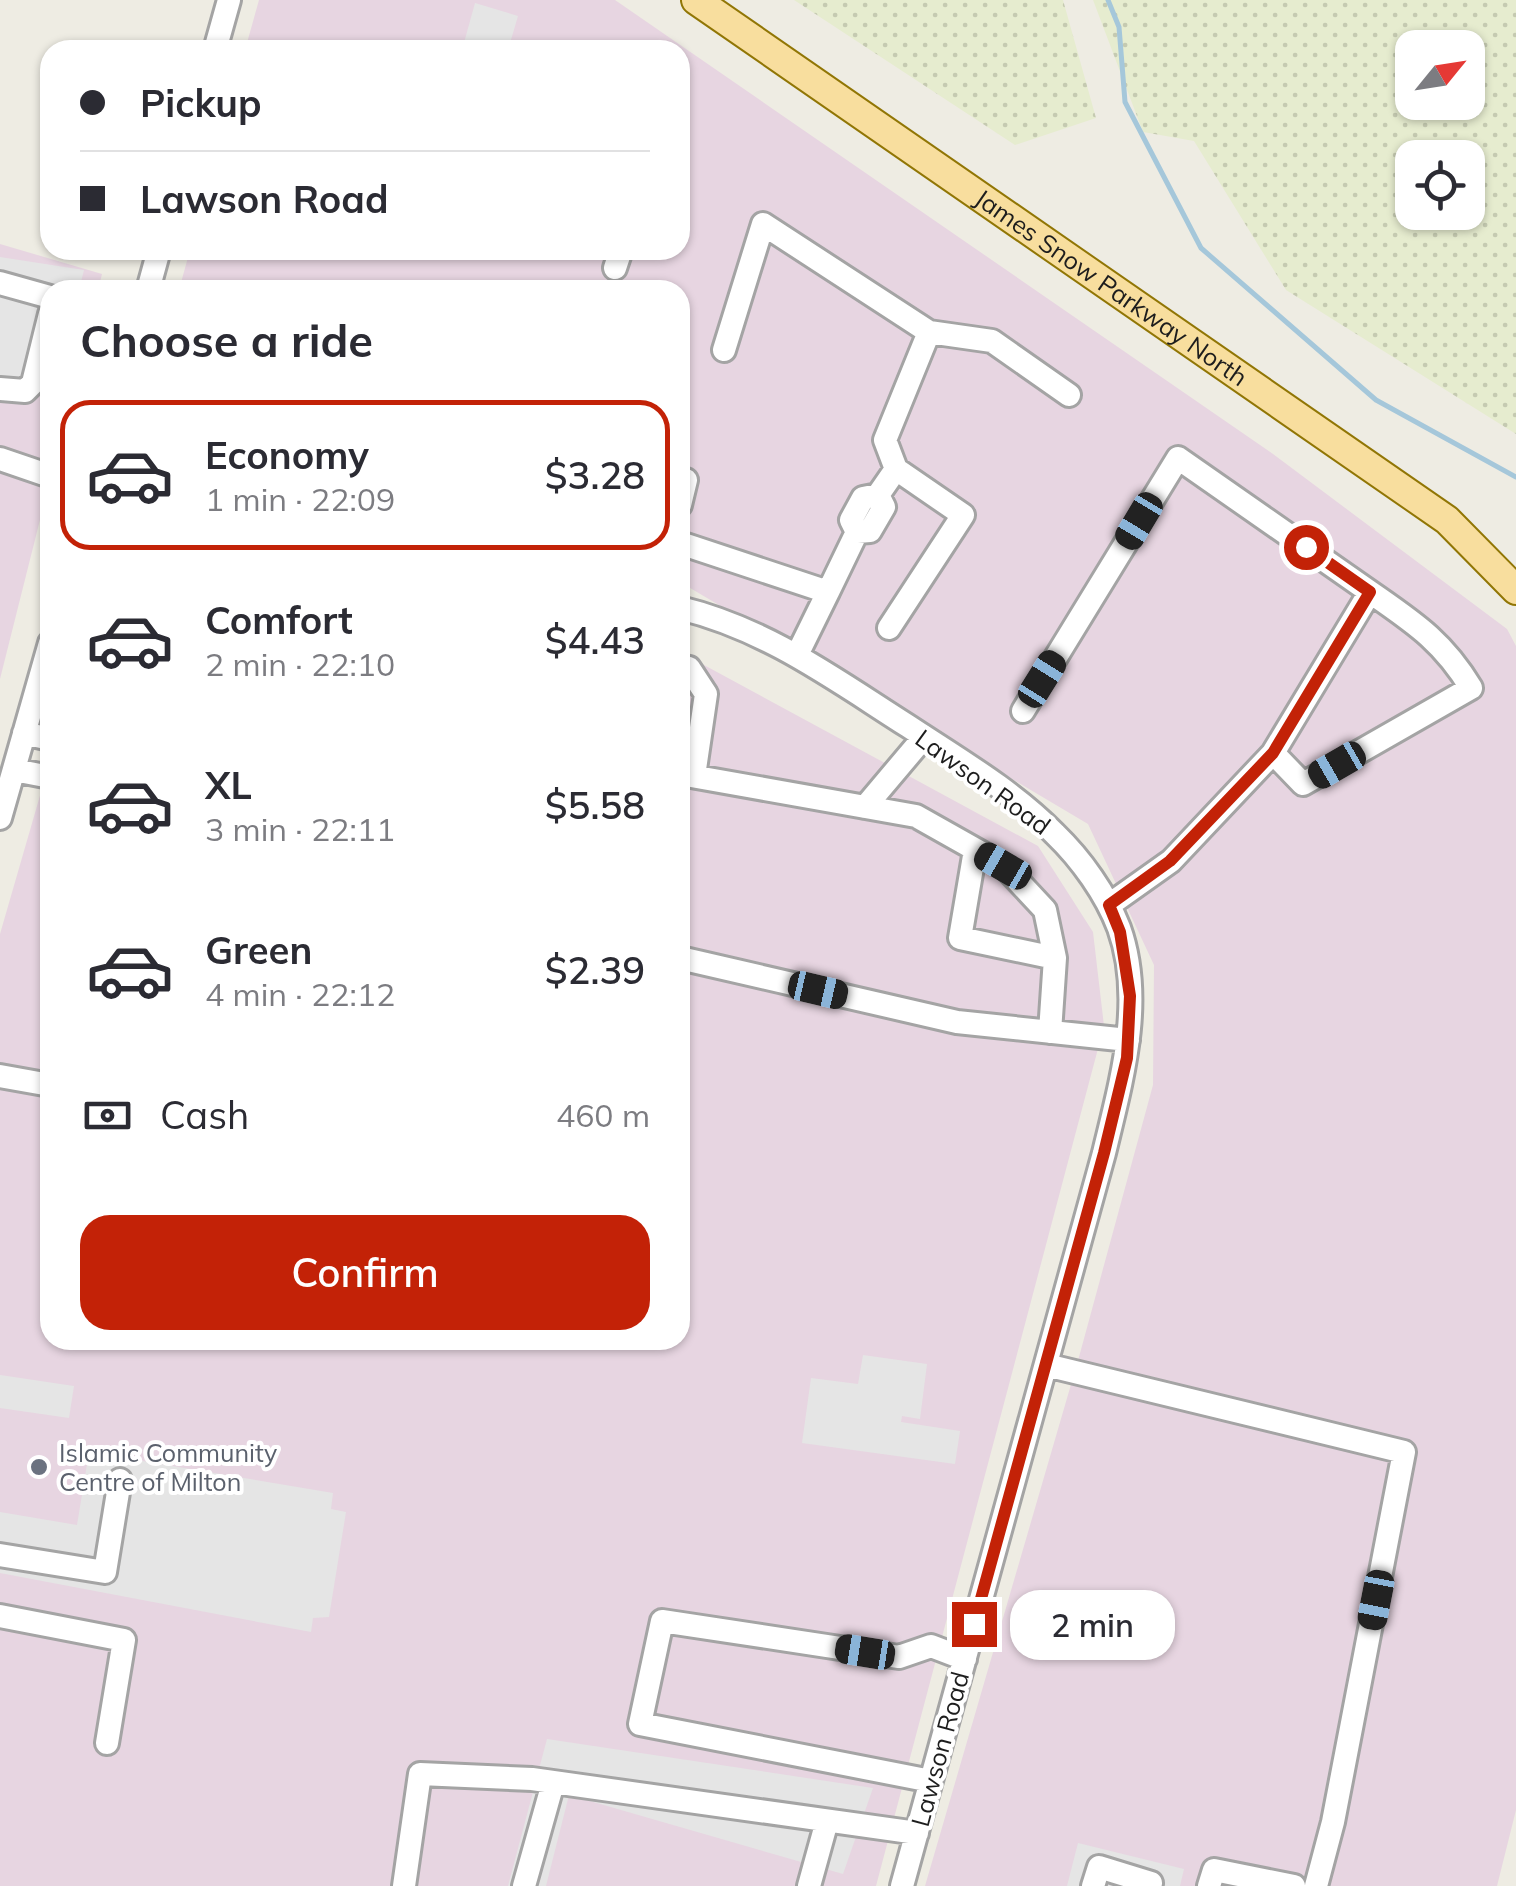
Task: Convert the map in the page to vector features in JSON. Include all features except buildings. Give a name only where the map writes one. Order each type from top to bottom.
[{"type":"main road","name":"James Snow Parkway North","points":[[696,0],[1447,520],[1516,590]]},
{"type":"street","points":[[217,40],[229,0]]},
{"type":"street","points":[[724,350],[764,224],[928,332],[992,340],[1069,395]]},
{"type":"street","points":[[0,283],[40,294]]},
{"type":"street","points":[[889,628],[963,515],[896,469],[886,440],[928,332]]},
{"type":"street","points":[[0,389],[25,391],[33,383],[40,355]]},
{"type":"street","points":[[1023,710],[1178,458],[1418,626],[1453,658],[1471,688],[1303,784],[1273,753]]},
{"type":"street","points":[[0,459],[40,473]]},
{"type":"street","points":[[797,655],[857,532],[870,532],[878,519],[884,507],[878,494],[896,469]]},
{"type":"street","points":[[690,546],[828,592]]},
{"type":"street","points":[[1109,905],[1170,861],[1273,753],[1370,592]]},
{"type":"street","name":"Lawson Road","points":[[690,611],[764,635],[983,775],[1056,834],[1109,905],[1120,932],[1130,996],[1127,1058],[902,1886]]},
{"type":"street","points":[[690,671],[706,694],[690,762]]},
{"type":"street","points":[[1,811],[40,678]]},
{"type":"street","points":[[24,733],[40,737]]},
{"type":"street","points":[[864,807],[924,737]]},
{"type":"street","points":[[14,770],[40,776]]},
{"type":"street","points":[[690,776],[916,816],[1003,866],[1045,910],[1055,958],[1050,1032]]},
{"type":"street","points":[[976,850],[960,938],[1055,958]]},
{"type":"street","points":[[690,960],[957,1022],[1128,1040]]},
{"type":"street","points":[[0,1076],[40,1083]]},
{"type":"street","points":[[1046,1365],[1404,1452],[1333,1822],[1316,1886]]},
{"type":"street","points":[[0,1554],[105,1572],[120,1480]]},
{"type":"street","points":[[0,1616],[124,1640],[108,1743]]},
{"type":"street","points":[[931,1781],[640,1724],[662,1621],[899,1657],[932,1646],[965,1658]]},
{"type":"street","points":[[404,1886],[420,1774],[553,1783],[917,1833]]},
{"type":"street","points":[[524,1886],[553,1783]]},
{"type":"street","points":[[809,1886],[827,1821]]},
{"type":"street","points":[[1093,1886],[1099,1868],[1151,1883],[1150,1886]]},
{"type":"street","points":[[1209,1886],[1214,1870],[1294,1886]]},
{"type":"shaded area","points":[[259,0],[615,0],[673,40],[248,40]]},
{"type":"shaded area","points":[[475,3],[518,16],[511,40],[465,40]]},
{"type":"shaded area","points":[[690,52],[1273,454],[1507,629],[1516,646],[1516,1810],[1497,1886],[925,1886],[1079,1357],[1153,1085],[1154,965],[1088,824],[690,588],[690,280],[182,280],[187,260],[690,260]]},
{"type":"shaded area","points":[[0,244],[40,256],[40,260],[54,260],[102,274],[100,280],[40,280],[40,520],[0,679]]},
{"type":"shaded area","points":[[0,257],[84,270],[82,280],[40,280],[40,389],[0,385]]},
{"type":"shaded area","points":[[690,657],[1038,846],[1093,932],[1104,1026],[876,1886],[0,1886],[0,934],[40,796],[40,1350],[690,1350]]},
{"type":"shaded area","points":[[863,1355],[927,1364],[920,1419],[902,1416],[901,1422],[960,1431],[955,1464],[802,1443],[811,1378],[858,1384]]},
{"type":"shaded area","points":[[0,1375],[74,1386],[69,1418],[0,1408]]},
{"type":"shaded area","points":[[89,1452],[333,1493],[331,1509],[346,1512],[329,1617],[313,1618],[311,1632],[0,1573],[0,1512],[77,1525]]},
{"type":"shaded area","points":[[547,1739],[873,1788],[843,1874],[569,1795],[546,1886],[508,1886]]},
{"type":"shaded area","points":[[1078,1843],[1184,1869],[1180,1886],[1067,1886]]},
{"type":"green space","points":[[794,0],[1063,0],[1096,118],[1015,145]]},
{"type":"green space","points":[[1093,0],[1516,0],[1516,434],[1286,290],[1194,141],[1143,132]]},
{"type":"waterway","points":[[1108,0],[1119,27],[1125,102],[1201,248],[1376,400],[1516,477]]},
{"type":"place","name":"Islamic Community Centre of Milton","points":[[39,1467]]},
{"type":"route","points":[[974,1624],[1127,1058],[1130,996],[1120,932],[1109,905],[1170,861],[1273,753],[1370,592],[1306,547]]}]
